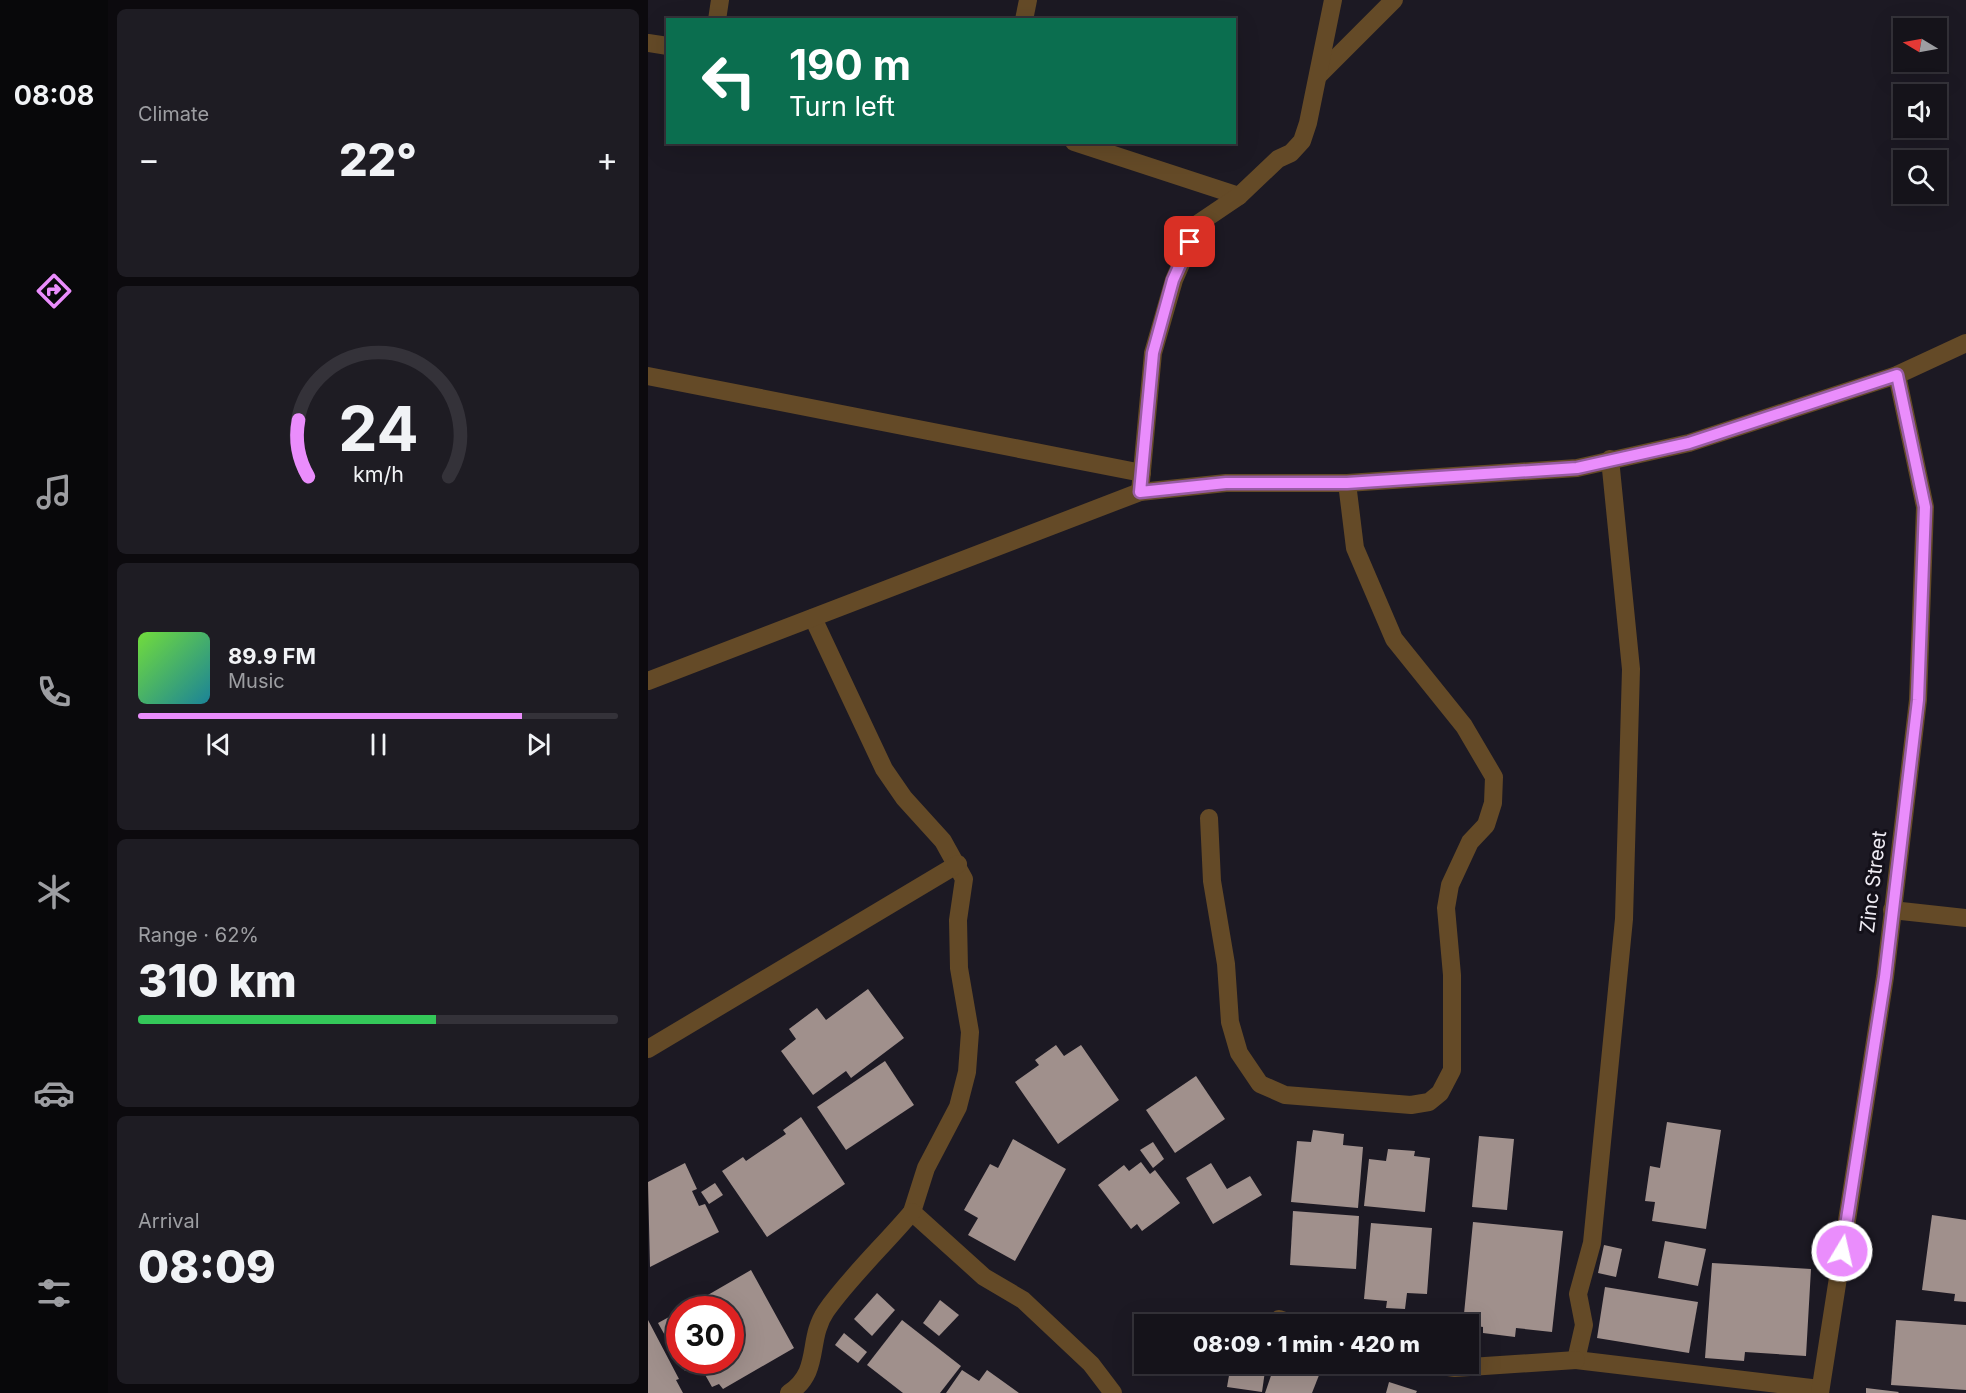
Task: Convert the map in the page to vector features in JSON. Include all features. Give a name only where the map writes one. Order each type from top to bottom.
[{"type":"street","points":[[717,18],[720,0]]},
{"type":"street","points":[[1024,18],[1028,0]]},
{"type":"street","points":[[1140,492],[1153,353],[1173,280],[1198,223],[1239,196],[1278,159],[1291,153],[1302,141],[1319,75],[1333,0]]},
{"type":"street","points":[[1319,75],[1394,0]]},
{"type":"street","points":[[648,43],[666,46]]},
{"type":"street","points":[[1080,144],[1239,196]]},
{"type":"street","points":[[648,681],[1140,492],[1226,483],[1347,483],[1577,468],[1689,443],[1897,375],[1966,343]]},
{"type":"street","name":"Zinc Street","points":[[1820,1391],[1885,977],[1918,700],[1925,507],[1897,375]]},
{"type":"street","points":[[648,376],[1142,473]]},
{"type":"street","points":[[1576,1360],[1584,1325],[1578,1294],[1592,1243],[1624,919],[1631,669],[1610,459]]},
{"type":"street","points":[[1209,818],[1212,881],[1226,964],[1230,1022],[1239,1053],[1260,1084],[1285,1095],[1411,1105],[1430,1102],[1440,1093],[1452,1070],[1452,975],[1446,908],[1450,885],[1470,842],[1486,825],[1493,803],[1494,777],[1464,726],[1394,639],[1355,548],[1347,483]]},
{"type":"street","points":[[789,1393],[798,1387],[811,1369],[814,1342],[825,1312],[912,1212],[926,1168],[958,1107],[967,1072],[970,1032],[959,968],[958,932],[964,888],[958,864],[943,841],[904,798],[884,769],[813,618]]},
{"type":"street","points":[[648,1049],[958,864]]},
{"type":"street","points":[[1892,909],[1966,918]]},
{"type":"street","points":[[912,1212],[984,1277],[1023,1300],[1091,1364],[1113,1393]]},
{"type":"street","points":[[1479,1366],[1576,1360],[1820,1391]]},
{"type":"building","points":[[868,989],[904,1038],[851,1078],[846,1071],[813,1095],[781,1051],[796,1039],[789,1029],[817,1008],[826,1020]]},
{"type":"building","points":[[1056,1045],[1064,1056],[1081,1045],[1119,1100],[1058,1144],[1015,1082],[1039,1065],[1035,1060]]},
{"type":"building","points":[[885,1061],[914,1105],[846,1150],[817,1107]]},
{"type":"building","points":[[1196,1076],[1225,1119],[1175,1153],[1146,1110]]},
{"type":"building","points":[[801,1117],[845,1184],[767,1237],[722,1171],[743,1157],[746,1161],[786,1134],[783,1130]]},
{"type":"building","points":[[1667,1122],[1721,1130],[1706,1229],[1652,1221],[1655,1202],[1645,1201],[1650,1166],[1660,1168]]},
{"type":"building","points":[[1313,1130],[1344,1134],[1343,1145],[1363,1147],[1358,1208],[1291,1202],[1297,1141],[1311,1142]]},
{"type":"building","points":[[1479,1136],[1514,1139],[1507,1210],[1472,1207]]},
{"type":"building","points":[[1013,1139],[1066,1169],[1015,1261],[968,1235],[978,1218],[964,1210],[990,1164],[998,1168]]},
{"type":"building","points":[[1153,1142],[1164,1159],[1153,1168],[1140,1150]]},
{"type":"building","points":[[1388,1149],[1415,1151],[1414,1156],[1430,1158],[1425,1212],[1364,1206],[1369,1159],[1386,1161]]},
{"type":"building","points":[[1141,1162],[1150,1174],[1155,1170],[1180,1203],[1142,1231],[1137,1224],[1131,1229],[1098,1185],[1124,1165],[1129,1171]]},
{"type":"building","points":[[685,1163],[697,1189],[692,1191],[699,1206],[705,1204],[719,1232],[650,1267],[648,1182]]},
{"type":"building","points":[[1211,1163],[1227,1189],[1250,1176],[1262,1195],[1213,1224],[1186,1178]]},
{"type":"building","points":[[715,1183],[723,1195],[709,1204],[701,1192]]},
{"type":"building","points":[[1293,1211],[1359,1216],[1356,1269],[1290,1265]]},
{"type":"building","points":[[1932,1215],[1966,1220],[1966,1302],[1954,1301],[1955,1294],[1922,1290]]},
{"type":"building","points":[[1473,1222],[1563,1231],[1552,1332],[1516,1328],[1515,1337],[1483,1333],[1483,1327],[1479,1326],[1479,1314],[1464,1314]]},
{"type":"building","points":[[1371,1223],[1432,1228],[1427,1294],[1407,1293],[1405,1309],[1386,1308],[1387,1301],[1364,1299]]},
{"type":"building","points":[[1665,1241],[1706,1249],[1698,1286],[1658,1278]]},
{"type":"building","points":[[1604,1245],[1622,1249],[1616,1277],[1598,1273]]},
{"type":"building","points":[[1712,1263],[1811,1269],[1806,1356],[1745,1352],[1744,1361],[1705,1358]]},
{"type":"building","points":[[751,1270],[794,1348],[723,1389],[719,1384],[712,1387],[705,1374],[744,1374],[744,1296],[706,1296]]},
{"type":"building","points":[[1605,1287],[1698,1302],[1689,1353],[1597,1338]]},
{"type":"building","points":[[877,1293],[895,1310],[872,1336],[854,1319]]},
{"type":"building","points":[[940,1300],[959,1315],[939,1336],[923,1323]]},
{"type":"building","points":[[666,1319],[666,1337],[658,1323]]},
{"type":"building","points":[[648,1320],[666,1354],[666,1374],[676,1374],[679,1379],[676,1380],[683,1393],[648,1393]]},
{"type":"building","points":[[902,1320],[961,1366],[940,1393],[903,1393],[867,1365]]},
{"type":"building","points":[[1896,1320],[1966,1325],[1966,1390],[1891,1385]]},
{"type":"building","points":[[844,1333],[867,1352],[858,1363],[835,1345]]},
{"type":"building","points":[[962,1370],[979,1381],[987,1370],[1019,1393],[946,1393]]},
{"type":"building","points":[[1229,1374],[1265,1374],[1262,1392],[1227,1387]]},
{"type":"building","points":[[1272,1374],[1319,1374],[1312,1393],[1265,1393]]},
{"type":"building","points":[[1389,1382],[1417,1391],[1416,1393],[1386,1393]]},
{"type":"building","points":[[1866,1388],[1899,1392],[1866,1393]]},
{"type":"route","points":[[1190,242],[1173,280],[1153,353],[1140,492],[1226,483],[1347,483],[1485,476],[1577,468],[1689,443],[1897,375],[1925,507],[1918,700],[1885,977],[1842,1251]]}]
